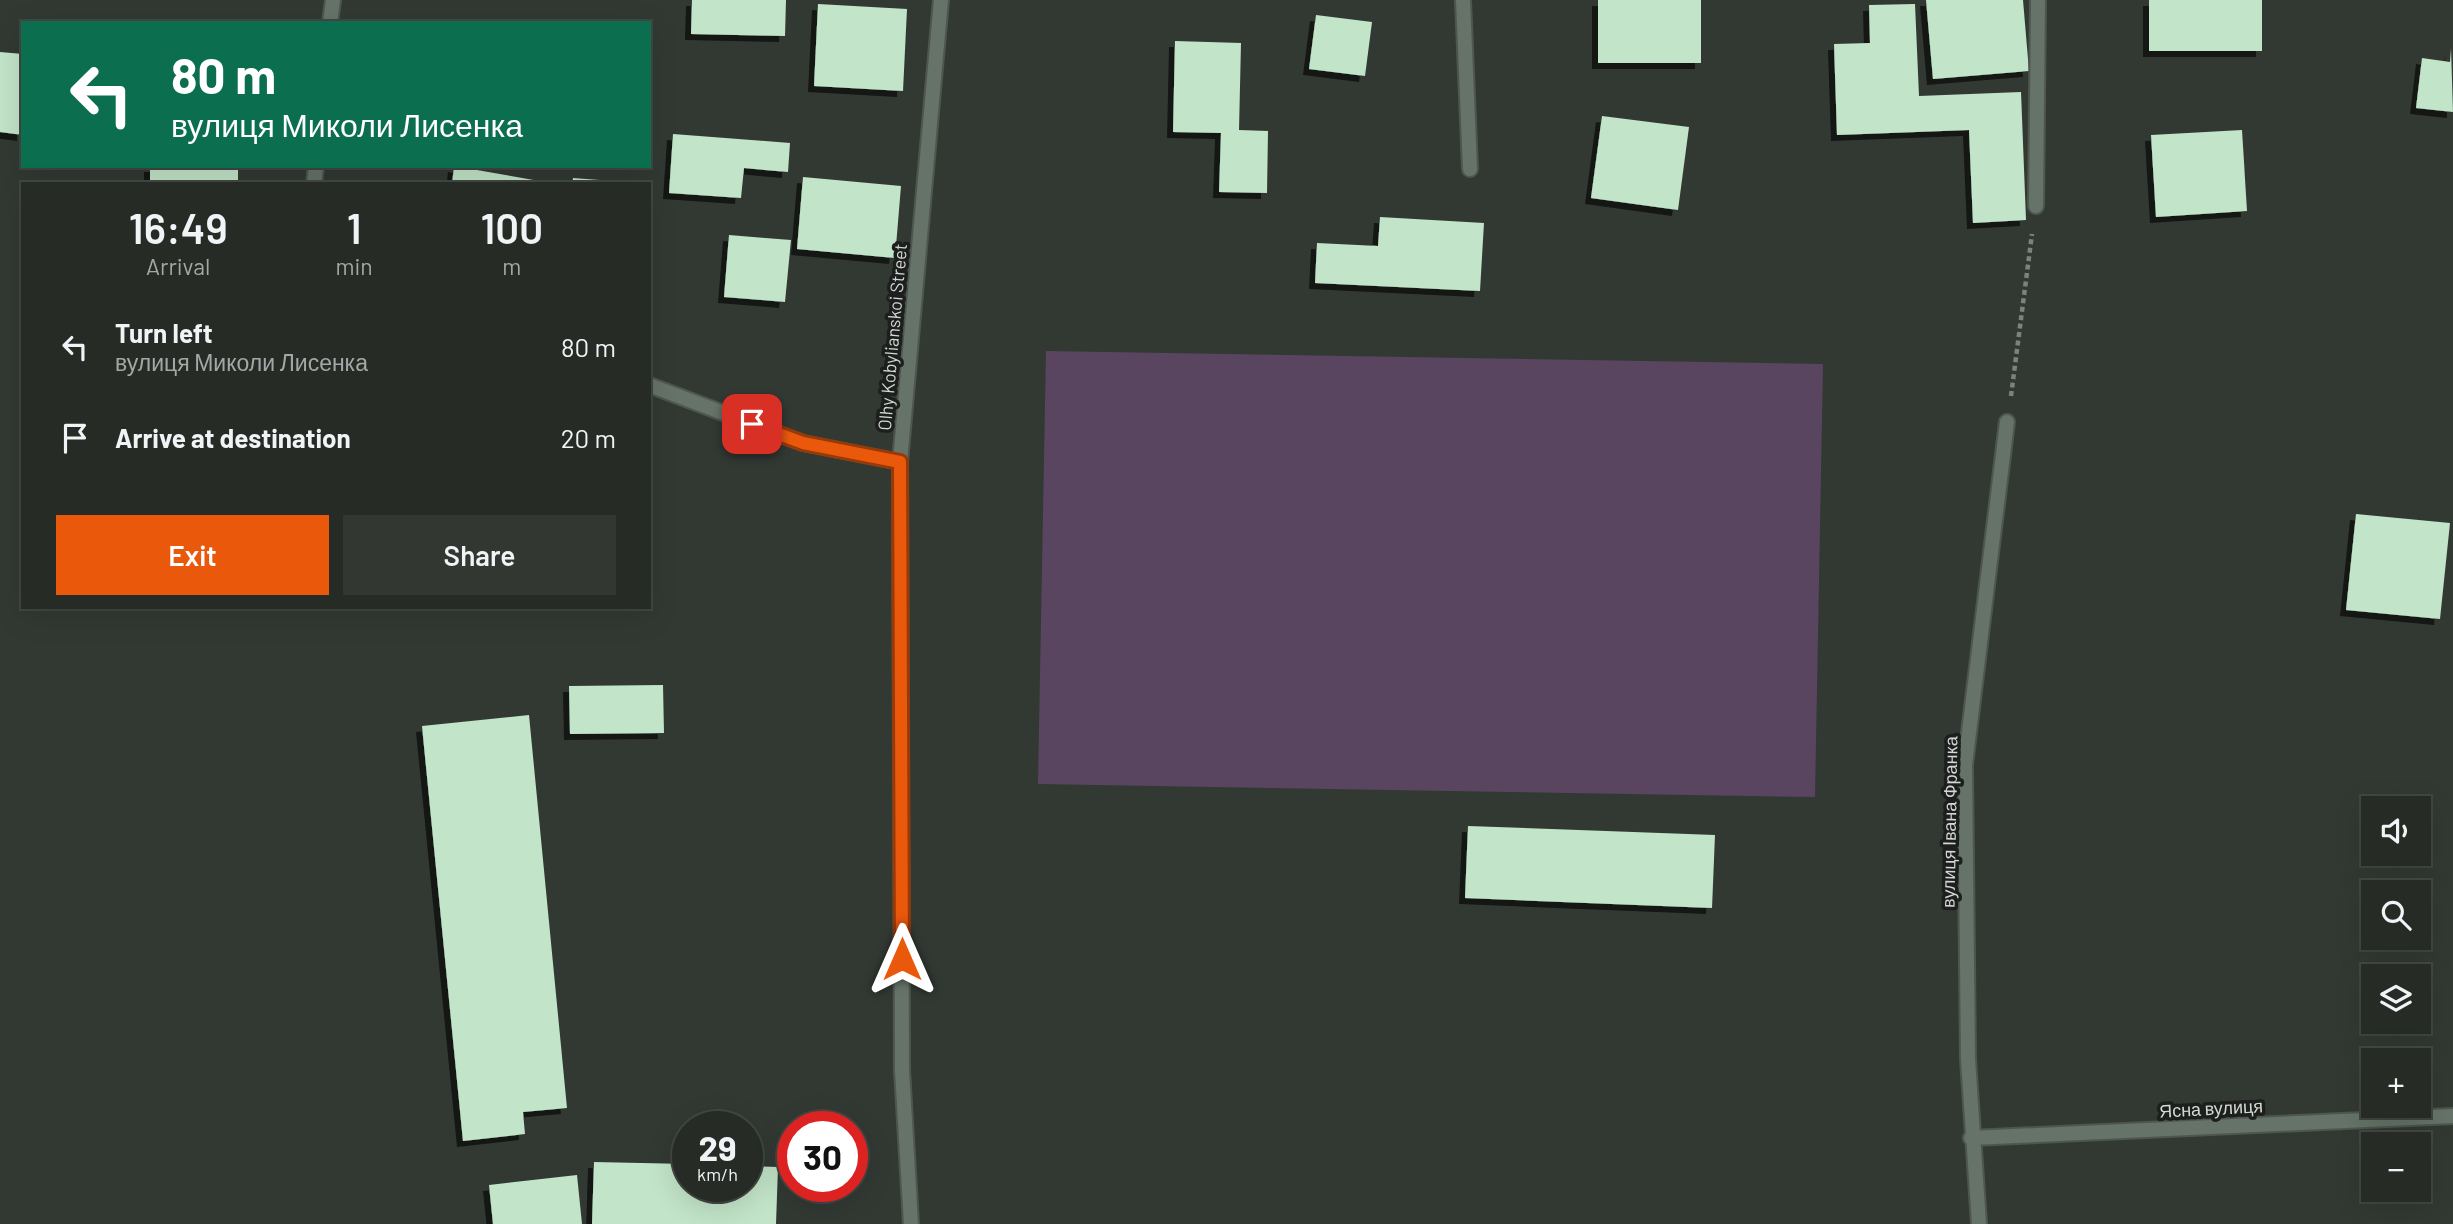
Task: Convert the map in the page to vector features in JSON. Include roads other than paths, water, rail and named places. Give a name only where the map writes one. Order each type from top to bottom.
[{"type":"street","points":[[330,21],[333,0]]},
{"type":"street","name":"Olhy Kobylianskoi Street","points":[[911,1224],[902,1070],[900,462],[940,0]]},
{"type":"street","points":[[1463,0],[1470,169]]},
{"type":"street","points":[[2036,206],[2038,0]]},
{"type":"street","points":[[651,386],[803,443],[900,462]]},
{"type":"street","name":"вулиця Івана Франка","points":[[1979,1224],[1971,1138],[1965,765],[2007,422]]},
{"type":"street","name":"Ясна вулиця","points":[[1971,1138],[2453,1116]]}]
